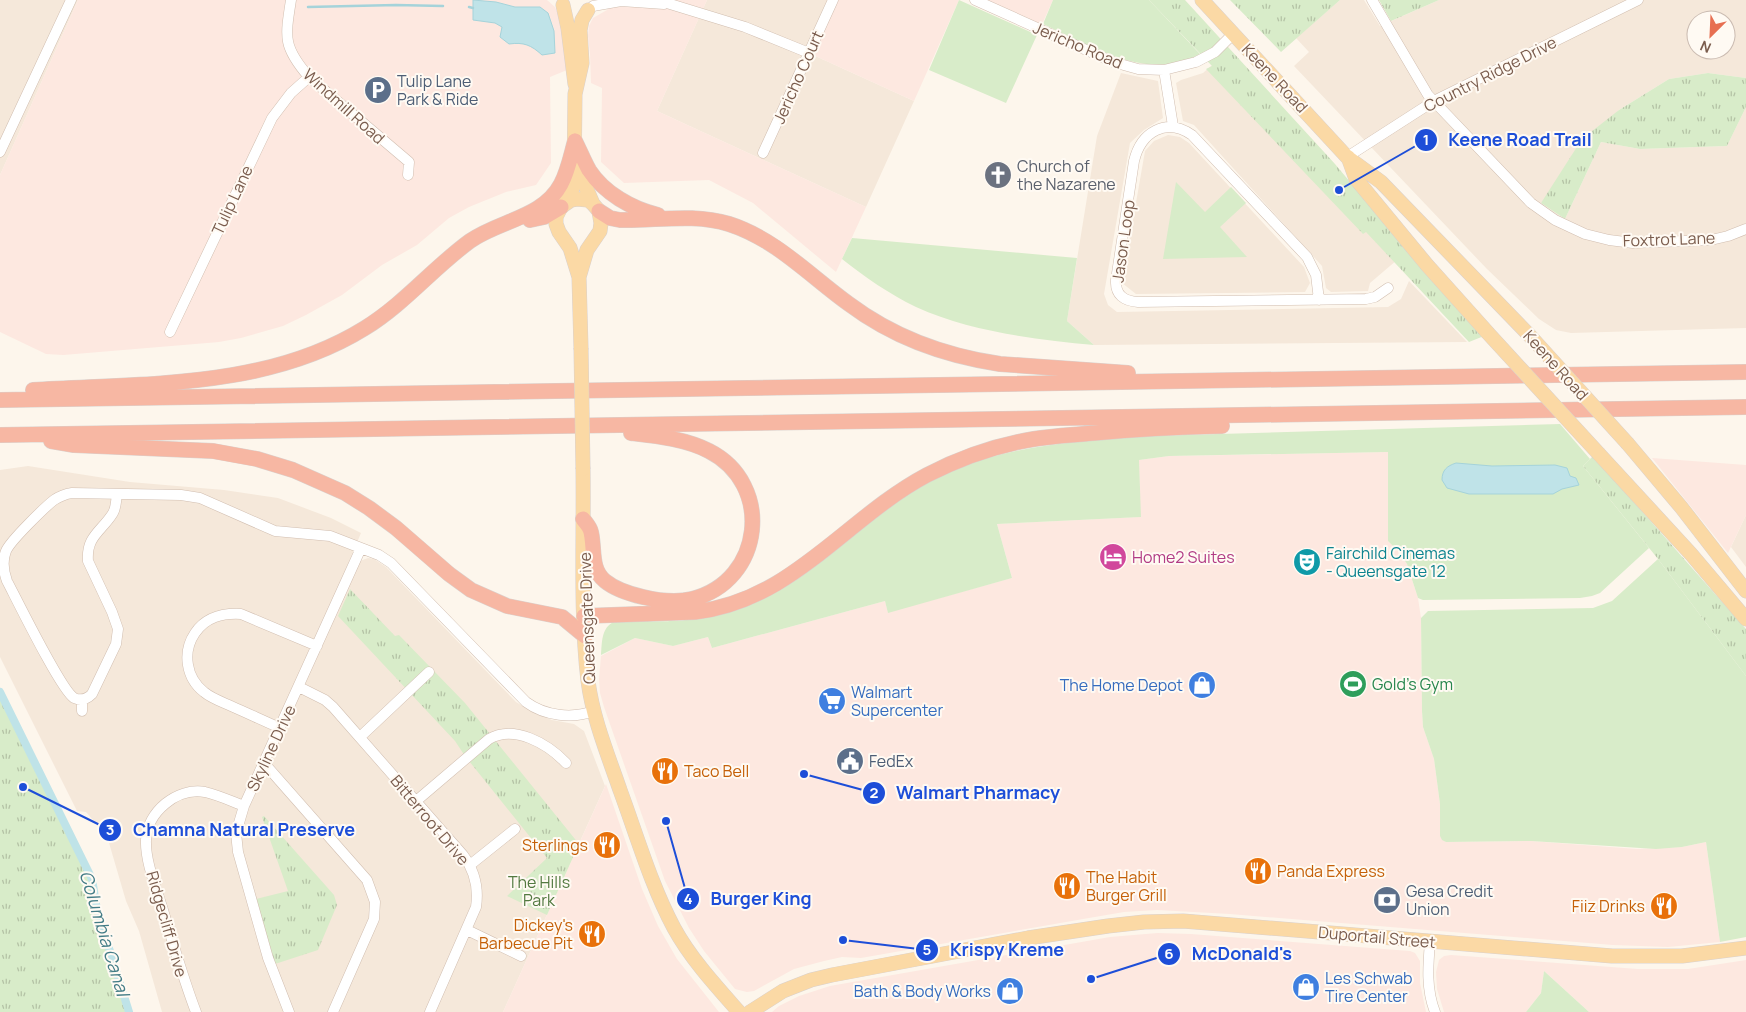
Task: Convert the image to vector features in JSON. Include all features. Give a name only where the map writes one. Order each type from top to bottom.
[{"type":"highway","points":[[576,141],[590,171],[610,192],[637,209],[667,218]]},
{"type":"highway","points":[[0,392],[153,383],[259,371],[302,358],[340,342],[380,318],[474,238],[496,226],[537,210],[554,195],[564,177],[576,141]]},
{"type":"highway","points":[[496,226],[510,222],[538,219],[552,213],[563,205]]},
{"type":"highway","points":[[596,208],[610,218],[620,220],[691,217],[712,220],[741,228],[757,235],[782,252],[849,305],[871,319],[908,338],[948,353],[980,361],[1026,367],[1221,380]]},
{"type":"highway","points":[[0,400],[1746,372]]},
{"type":"highway","points":[[5,434],[1746,407]]},
{"type":"highway","points":[[584,616],[695,612],[711,610],[744,600],[769,589],[791,575],[907,486],[950,464],[1011,444],[1035,439],[1146,428],[1289,423],[1327,414]]},
{"type":"highway","points":[[538,427],[633,433],[681,441],[709,451],[730,467],[746,488],[750,500],[753,527],[747,553],[741,565],[727,580],[714,590],[701,596],[684,601],[667,601],[628,593],[605,581],[596,569],[591,530],[583,519]]},
{"type":"highway","points":[[5,434],[74,445],[213,451],[257,459],[293,470],[345,493],[369,508],[471,590],[508,606],[562,617],[585,636]]},
{"type":"main road","name":"Keene Road","points":[[1202,0],[1347,157],[1381,182],[1531,337],[1628,444],[1746,590]]},
{"type":"main road","points":[[560,2],[575,12],[593,5]]},
{"type":"main road","points":[[560,2],[568,28],[571,63],[576,88],[576,141],[574,184],[570,196],[556,217],[556,224],[570,248],[579,277]]},
{"type":"main road","points":[[576,88],[582,63],[580,28],[593,5]]},
{"type":"main road","points":[[576,141],[587,190],[601,223],[600,230],[587,250],[579,277]]},
{"type":"main road","name":"Keene Road","points":[[1347,157],[1356,179],[1427,265],[1656,516]]},
{"type":"main road","points":[[563,205],[571,200],[582,199],[596,208]]},
{"type":"main road","name":"Queensgate Drive","points":[[579,277],[584,616],[588,681],[594,711],[651,874],[674,928],[701,969],[739,1012]]},
{"type":"main road","points":[[1656,516],[1664,516],[1694,547],[1705,549],[1711,545]]},
{"type":"main road","points":[[1656,516],[1746,619]]},
{"type":"main road","name":"Duportail Street","points":[[750,1012],[783,991],[822,977],[1028,938],[1130,923],[1183,921],[1612,956],[1682,956],[1746,948]]},
{"type":"street","points":[[0,152],[71,0]]},
{"type":"street","name":"Windmill Road","points":[[291,0],[286,32],[289,47],[296,61],[309,77],[409,162],[408,175]]},
{"type":"street","points":[[657,0],[745,26],[809,53]]},
{"type":"street","name":"Jericho Court","points":[[764,153],[833,0]]},
{"type":"street","name":"Jericho Road","points":[[975,0],[1113,62],[1138,69],[1164,70],[1179,68],[1201,60],[1215,52],[1234,33]]},
{"type":"street","name":"Foxtrot Lane","points":[[1372,0],[1424,89],[1531,202],[1554,220],[1573,230],[1602,239],[1633,242],[1711,240],[1746,229]]},
{"type":"street","name":"Country Ridge Drive","points":[[1347,157],[1434,101],[1638,0]]},
{"type":"street","points":[[593,5],[621,1],[670,5]]},
{"type":"street","points":[[1164,70],[1173,126],[1192,135],[1300,249],[1311,263],[1316,275],[1319,300]]},
{"type":"street","name":"Tulip Lane","points":[[170,332],[272,118],[291,93],[309,77]]},
{"type":"street","name":"Jason Loop","points":[[1173,126],[1156,130],[1144,139],[1136,152],[1116,280],[1116,290],[1120,296],[1124,299],[1138,302],[1366,299],[1375,297],[1388,288]]},
{"type":"street","points":[[117,494],[115,508],[92,539],[88,555],[90,566],[116,622],[117,639],[96,689],[88,698],[82,700],[75,698],[60,680],[7,581],[3,562],[8,546],[54,500],[64,495],[72,493],[180,495],[200,498],[275,531],[330,536],[385,558],[526,702],[540,710],[568,716],[594,711]]},
{"type":"street","name":"Skyline Drive","points":[[289,1012],[268,958],[238,852],[236,833],[244,806],[361,548]]},
{"type":"street","points":[[280,728],[202,692],[188,668],[187,657],[192,637],[207,620],[230,613],[241,614],[317,646]]},
{"type":"street","points":[[360,737],[429,672]]},
{"type":"street","name":"Bitterroot Drive","points":[[299,687],[325,700],[360,737],[470,866],[476,878],[477,900],[467,930],[433,1011]]},
{"type":"street","points":[[82,700],[82,711]]},
{"type":"street","points":[[415,802],[489,739],[498,734],[517,735],[542,744],[566,763]]},
{"type":"street","points":[[264,763],[367,880],[373,894],[375,911],[371,928],[333,1012]]},
{"type":"street","name":"Ridgecliff Drive","points":[[196,1012],[180,971],[148,858],[146,838],[148,829],[163,805],[186,793],[204,792],[244,806]]},
{"type":"street","points":[[470,866],[515,829]]},
{"type":"street","points":[[467,930],[521,956]]},
{"type":"street","points":[[1430,942],[1428,981],[1429,994],[1435,1012]]},
{"type":"shaded area","points":[[0,0],[78,0],[0,175]]},
{"type":"shaded area","points":[[78,0],[547,0],[555,7],[561,20],[567,70],[550,77],[551,163],[536,185],[506,192],[469,207],[449,218],[417,245],[382,265],[342,295],[283,326],[219,342],[63,355],[46,354],[0,332],[0,175]]},
{"type":"shaded area","points":[[608,0],[707,0],[657,111],[866,207],[836,272],[753,203],[709,180],[624,183],[601,162],[602,88],[591,83],[588,36],[589,26],[593,18],[607,10]]},
{"type":"shaded area","points":[[707,0],[835,0],[811,54],[914,101],[866,207],[657,111]]},
{"type":"shaded area","points":[[835,0],[959,0],[914,101],[811,54]]},
{"type":"shaded area","points":[[972,0],[1053,0],[1039,31]]},
{"type":"shaded area","points":[[1340,0],[1364,0],[1380,26],[1439,0],[1746,0],[1746,78],[1708,73],[1669,79],[1619,110],[1541,203],[1565,219],[1601,142],[1640,149],[1727,146],[1746,107],[1746,328],[1571,333],[1556,330],[1539,319],[1487,269],[1294,66],[1309,52],[1296,38]]},
{"type":"shaded area","points":[[1218,60],[1397,260],[1370,283],[1368,291],[1331,292],[1326,288],[1322,266],[1194,125],[1183,121],[1176,83],[1203,73]]},
{"type":"shaded area","points":[[1121,73],[1158,81],[1163,118],[1144,130],[1130,143],[1104,294],[1108,305],[1117,312],[1388,307],[1401,299],[1409,281],[1467,342],[1094,345],[1067,321],[1097,136]]},
{"type":"shaded area","points":[[1168,135],[1180,137],[1189,143],[1304,267],[1310,283],[1305,292],[1136,294],[1122,283],[1145,151],[1154,141]]},
{"type":"shaded area","points":[[1389,452],[1388,541],[1407,564],[1418,598],[1421,618],[1423,727],[1434,759],[1440,804],[1440,836],[1446,842],[1531,841],[1637,849],[1682,847],[1706,842],[1720,942],[1668,947],[1613,945],[1230,914],[1157,910],[1124,912],[861,958],[842,957],[794,969],[754,991],[747,992],[735,989],[704,951],[689,928],[665,881],[604,707],[599,679],[601,656],[635,638],[673,646],[708,637],[712,648],[885,601],[888,612],[1012,578],[997,524],[1140,517],[1139,460],[1169,456]]},
{"type":"shaded area","points":[[1652,458],[1746,465],[1746,515],[1728,553]]},
{"type":"shaded area","points":[[28,466],[130,482],[224,490],[278,498],[331,518],[361,533],[347,566],[368,558],[374,559],[386,567],[516,702],[536,714],[552,720],[574,724],[584,731],[605,786],[503,1012],[162,1012],[139,931],[126,901],[107,836],[86,812],[77,811],[0,657],[0,470]]},
{"type":"shaded area","points":[[1746,515],[1746,567],[1731,547]]},
{"type":"shaded area","points":[[606,784],[642,889],[658,926],[677,959],[719,1012],[503,1012]]},
{"type":"shaded area","points":[[1158,933],[1410,951],[1415,953],[1420,961],[1420,983],[1426,1012],[772,1012],[779,1006],[799,996],[830,986],[1110,937]]},
{"type":"shaded area","points":[[1444,956],[1638,969],[1688,969],[1746,960],[1746,1012],[1589,1012],[1544,971],[1541,993],[1526,1012],[1444,1012],[1437,989],[1436,972],[1439,960]]},
{"type":"green space","points":[[959,0],[1037,35],[1006,103],[929,70]]},
{"type":"green space","points":[[1053,0],[1149,0],[1200,54],[1180,62],[1160,65],[1140,63],[1100,51],[1043,24]]},
{"type":"green space","points":[[1149,0],[1185,0],[1335,164],[1401,243],[1484,336],[1469,342],[1366,232],[1363,234],[1206,69],[1212,66]]},
{"type":"green space","points":[[1230,0],[1340,0],[1281,52]]},
{"type":"green space","points":[[1379,0],[1439,0],[1391,21]]},
{"type":"green space","points":[[1708,73],[1746,78],[1746,107],[1727,146],[1640,149],[1601,142],[1565,219],[1541,203],[1582,139],[1619,110],[1669,79]]},
{"type":"green space","points":[[1176,182],[1205,212],[1231,187],[1246,203],[1220,227],[1247,257],[1163,259]]},
{"type":"green space","points":[[852,238],[1077,258],[1067,321],[1094,345],[1003,333],[959,323],[916,307],[896,297],[842,259]]},
{"type":"green space","points":[[1560,424],[1590,459],[1583,466],[1649,548],[1600,593],[1592,596],[1580,598],[1423,600],[1418,598],[1407,564],[1388,541],[1388,452],[1169,456],[1139,460],[1141,517],[997,524],[1012,578],[888,613],[885,601],[712,648],[708,637],[673,646],[635,638],[601,655],[604,632],[610,624],[625,621],[695,619],[731,611],[754,603],[797,579],[884,511],[926,482],[953,469],[1001,454],[1050,445],[1150,436]]},
{"type":"green space","points":[[1593,456],[1746,629],[1746,676],[1658,559],[1583,466]]},
{"type":"green space","points":[[1658,559],[1746,676],[1746,937],[1720,942],[1706,842],[1682,847],[1656,849],[1531,841],[1446,842],[1440,836],[1440,804],[1434,759],[1423,727],[1421,618],[1428,611],[1593,608],[1612,601]]},
{"type":"green space","name":"The Hills Park","points":[[350,589],[395,636],[399,635],[465,703],[579,844],[547,915],[507,896],[547,858],[455,741],[338,616]]},
{"type":"green space","points":[[0,692],[92,879],[97,910],[129,1012],[0,1012]]},
{"type":"green space","points":[[264,816],[334,895],[337,905],[318,950],[275,964],[256,899],[288,891],[262,817]]},
{"type":"green space","points":[[1544,971],[1589,1012],[1526,1012],[1541,993]]},
{"type":"water","points":[[473,0],[496,2],[515,7],[540,7],[548,13],[554,31],[555,53],[542,55],[527,45],[519,43],[509,44],[500,37],[502,27],[495,23],[473,20]]},
{"type":"water","points":[[1456,463],[1492,466],[1555,465],[1567,468],[1570,476],[1576,478],[1579,485],[1562,489],[1553,494],[1469,494],[1447,488],[1442,480],[1446,469]]},
{"type":"waterway","points":[[308,7],[443,6]]},
{"type":"waterway","points":[[469,7],[473,8]]},
{"type":"waterway","name":"Columbia Canal","points":[[0,692],[92,879],[97,910],[129,1012]]},
{"type":"place","name":"Tulip Lane Park & Ride","points":[[378,90]]},
{"type":"place","name":"Church of the Nazarene","points":[[998,175]]},
{"type":"place","name":"Keene Road Trail","points":[[1339,190]]},
{"type":"place","name":"Home2 Suites","points":[[1113,557]]},
{"type":"place","name":"Fairchild Cinemas - Queensgate 12","points":[[1307,562]]},
{"type":"place","name":"Gold's Gym","points":[[1353,684]]},
{"type":"place","name":"The Home Depot","points":[[1202,685]]},
{"type":"place","name":"Walmart Supercenter","points":[[832,701]]},
{"type":"place","name":"FedEx","points":[[850,761]]},
{"type":"place","name":"Taco Bell","points":[[665,771]]},
{"type":"place","name":"Walmart Pharmacy","points":[[804,774]]},
{"type":"place","name":"Chamna Natural Preserve","points":[[23,787]]},
{"type":"place","name":"Burger King","points":[[666,821]]},
{"type":"place","name":"Sterlings","points":[[607,845]]},
{"type":"place","name":"Panda Express","points":[[1258,871]]},
{"type":"place","name":"The Habit Burger Grill","points":[[1067,886]]},
{"type":"place","name":"Gesa Credit Union","points":[[1387,900]]},
{"type":"place","name":"Fiiz Drinks","points":[[1664,906]]},
{"type":"place","name":"Dickey's Barbecue Pit","points":[[592,934]]},
{"type":"place","name":"Krispy Kreme","points":[[843,940]]},
{"type":"place","name":"McDonald's","points":[[1091,979]]},
{"type":"place","name":"Les Schwab Tire Center","points":[[1306,987]]},
{"type":"place","name":"Bath & Body Works","points":[[1010,991]]}]
